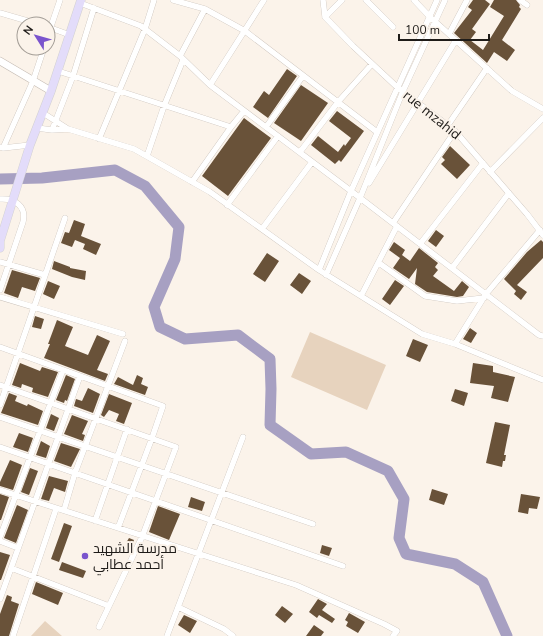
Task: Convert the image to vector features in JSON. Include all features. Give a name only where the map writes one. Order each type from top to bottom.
[{"type":"main road","points":[[0,248],[0,241],[30,145],[51,91],[81,2]]},
{"type":"street","points":[[53,16],[60,0]]},
{"type":"street","points":[[99,139],[145,29],[154,0]]},
{"type":"street","points":[[172,0],[205,9],[245,31],[377,132]]},
{"type":"street","points":[[210,85],[264,0]]},
{"type":"street","points":[[323,0],[324,17]]},
{"type":"street","points":[[324,17],[342,0]]},
{"type":"street","points":[[366,0],[393,27]]},
{"type":"street","points":[[414,0],[430,17],[512,91],[543,109]]},
{"type":"street","points":[[319,270],[351,191],[437,0]]},
{"type":"street","points":[[326,275],[360,198],[403,91],[445,0]]},
{"type":"street","points":[[449,34],[467,0]]},
{"type":"street","points":[[520,0],[527,5]]},
{"type":"street","points":[[81,2],[141,26],[181,58],[210,85],[452,268],[485,296],[539,335],[543,336]]},
{"type":"street","points":[[52,130],[73,76],[94,8]]},
{"type":"street","points":[[147,156],[181,58],[205,9]]},
{"type":"street","points":[[0,14],[16,18]]},
{"type":"street","name":"rue mzahid","points":[[324,17],[397,87],[455,131],[541,232]]},
{"type":"street","points":[[56,30],[70,35]]},
{"type":"street","points":[[360,198],[456,40]]},
{"type":"street","points":[[2,148],[33,81],[41,56]]},
{"type":"street","points":[[0,62],[51,91]]},
{"type":"street","points":[[300,152],[338,102],[372,64]]},
{"type":"street","points":[[448,126],[487,68]]},
{"type":"street","points":[[58,71],[231,127]]},
{"type":"street","points":[[266,127],[303,76]]},
{"type":"street","points":[[192,182],[244,111]]},
{"type":"street","points":[[43,113],[68,129],[134,149],[192,182],[228,205],[326,275],[422,334],[455,344],[543,380]]},
{"type":"street","points":[[490,172],[543,118]]},
{"type":"street","points":[[37,128],[52,130],[68,129]]},
{"type":"street","points":[[361,296],[379,263],[395,225],[455,131]]},
{"type":"street","points":[[228,205],[278,136]]},
{"type":"street","points":[[2,148],[30,145]]},
{"type":"street","points":[[262,229],[312,162]]},
{"type":"street","points":[[420,244],[483,163]]},
{"type":"street","points":[[452,268],[509,193]]},
{"type":"street","points":[[0,198],[12,200],[22,207],[24,218],[0,290]]},
{"type":"street","points":[[0,405],[3,386],[18,353],[65,218]]},
{"type":"street","points":[[455,344],[485,296],[541,232]]},
{"type":"street","points":[[0,262],[45,275]]},
{"type":"street","points":[[379,263],[425,296],[458,301],[485,296]]},
{"type":"street","points":[[0,297],[124,338],[75,473],[64,510]]},
{"type":"street","points":[[0,347],[163,406],[118,528]]},
{"type":"street","points":[[0,537],[63,370]]},
{"type":"street","points":[[0,598],[80,376]]},
{"type":"street","points":[[3,386],[176,447],[142,536],[99,627]]},
{"type":"street","points":[[0,417],[313,524]]},
{"type":"street","points":[[95,520],[127,429]]},
{"type":"street","points":[[167,636],[243,437]]},
{"type":"street","points":[[0,448],[343,566]]},
{"type":"street","points":[[0,490],[296,585],[384,624],[397,631],[393,636]]},
{"type":"street","points":[[13,636],[56,508]]},
{"type":"street","points":[[0,541],[18,548]]},
{"type":"street","points":[[11,568],[109,606]]},
{"type":"street","points":[[178,607],[224,628],[233,636]]},
{"type":"shaded area","points":[[310,332],[386,365],[367,410],[291,377]]},
{"type":"shaded area","points":[[45,621],[62,636],[31,636]]},
{"type":"building","points":[[473,0],[485,0],[490,4],[472,29],[476,32],[470,40],[483,50],[504,16],[490,7],[494,0],[516,0],[520,5],[519,7],[521,9],[502,40],[515,50],[507,61],[494,52],[487,63],[454,33],[472,10],[468,7]]},
{"type":"building","points":[[287,69],[297,76],[268,118],[253,107],[264,91],[269,95]]},
{"type":"building","points":[[301,85],[328,103],[301,141],[274,123]]},
{"type":"building","points":[[337,111],[364,131],[341,162],[339,160],[335,164],[311,145],[318,136],[338,152],[344,144],[345,146],[351,138],[329,121]]},
{"type":"building","points":[[244,118],[271,138],[228,196],[202,176]]},
{"type":"building","points":[[450,146],[470,165],[457,179],[441,164],[445,160],[442,157]]},
{"type":"building","points":[[74,220],[85,224],[81,236],[101,244],[96,255],[83,249],[85,244],[75,240],[72,247],[61,243],[65,232],[69,233]]},
{"type":"building","points":[[436,230],[444,236],[436,247],[428,241]]},
{"type":"building","points":[[541,240],[543,242],[543,258],[517,285],[527,292],[521,300],[514,294],[516,291],[504,279],[527,252]]},
{"type":"building","points":[[394,242],[405,250],[402,255],[410,261],[419,248],[438,263],[435,267],[438,270],[433,276],[454,291],[462,281],[469,287],[463,296],[457,297],[427,292],[415,284],[417,268],[409,279],[393,268],[400,258],[389,250]]},
{"type":"building","points":[[267,253],[279,261],[265,282],[253,274]]},
{"type":"building","points":[[54,261],[70,268],[86,271],[85,280],[72,277],[52,269]]},
{"type":"building","points":[[12,270],[40,278],[35,291],[22,287],[18,298],[4,293]]},
{"type":"building","points":[[299,273],[311,281],[302,294],[290,285]]},
{"type":"building","points":[[395,280],[404,286],[390,305],[382,299]]},
{"type":"building","points":[[48,281],[60,286],[54,299],[43,294]]},
{"type":"building","points":[[35,316],[44,319],[41,329],[32,327]]},
{"type":"building","points":[[57,320],[73,327],[65,346],[88,355],[97,335],[110,341],[97,370],[108,374],[105,381],[44,358]]},
{"type":"building","points":[[470,328],[477,333],[471,343],[463,339]]},
{"type":"building","points":[[413,339],[428,345],[420,362],[406,356]]},
{"type":"building","points":[[20,363],[40,371],[42,367],[58,372],[48,397],[32,392],[33,388],[22,384],[21,388],[12,385]]},
{"type":"building","points":[[473,363],[493,366],[493,372],[515,377],[508,402],[491,398],[494,386],[470,383]]},
{"type":"building","points":[[66,375],[75,379],[67,401],[65,400],[64,403],[56,400]]},
{"type":"building","points":[[137,375],[143,378],[141,384],[148,387],[145,395],[114,384],[118,377],[133,385]]},
{"type":"building","points":[[88,388],[100,394],[93,413],[74,406],[76,399],[82,401]]},
{"type":"building","points":[[455,389],[468,393],[464,406],[451,401]]},
{"type":"building","points":[[9,393],[17,396],[15,401],[27,406],[28,404],[43,411],[38,425],[1,413]]},
{"type":"building","points":[[109,394],[132,403],[124,424],[116,421],[119,414],[109,410],[104,417],[101,415]]},
{"type":"building","points":[[51,414],[59,418],[54,431],[46,428]]},
{"type":"building","points":[[72,415],[88,421],[82,434],[85,435],[83,441],[64,434]]},
{"type":"building","points":[[495,422],[510,425],[504,455],[506,455],[505,461],[503,461],[502,467],[486,463]]},
{"type":"building","points":[[19,433],[33,438],[28,452],[13,447]]},
{"type":"building","points":[[41,441],[50,446],[46,458],[36,455]]},
{"type":"building","points":[[61,443],[80,449],[71,467],[54,461]]},
{"type":"building","points":[[10,460],[22,465],[13,490],[0,486],[0,482]]},
{"type":"building","points":[[30,468],[38,471],[29,495],[21,492]]},
{"type":"building","points":[[49,476],[68,481],[65,492],[54,488],[49,501],[41,499]]},
{"type":"building","points":[[432,489],[448,494],[444,505],[429,500]]},
{"type":"building","points":[[0,494],[9,497],[1,520],[0,520]]},
{"type":"building","points":[[521,494],[540,497],[537,509],[529,508],[528,514],[518,512]]},
{"type":"building","points":[[191,497],[205,502],[202,511],[188,507]]},
{"type":"building","points":[[17,505],[28,510],[16,543],[4,538]]},
{"type":"building","points":[[158,506],[180,514],[169,540],[149,532]]},
{"type":"building","points":[[64,523],[72,526],[59,562],[51,559]]},
{"type":"building","points":[[129,538],[134,540],[132,546],[126,543]]},
{"type":"building","points":[[322,545],[332,548],[329,556],[320,553]]},
{"type":"building","points":[[0,552],[10,555],[1,580],[0,580]]},
{"type":"building","points":[[62,562],[86,571],[83,578],[59,570]]},
{"type":"building","points":[[36,582],[63,593],[58,605],[32,594]]},
{"type":"building","points":[[7,595],[12,597],[11,601],[19,604],[9,636],[0,636],[0,614]]},
{"type":"building","points":[[318,599],[327,604],[322,610],[335,619],[332,623],[319,615],[317,618],[309,612]]},
{"type":"building","points":[[282,606],[293,614],[285,623],[275,615]]},
{"type":"building","points":[[349,613],[365,622],[358,633],[346,626],[348,622],[345,620]]},
{"type":"building","points":[[184,615],[197,621],[190,633],[178,625]]},
{"type":"building","points":[[314,625],[324,632],[321,636],[306,636]]},
{"type":"waterway","points":[[0,179],[42,178],[115,170],[145,186],[179,227],[175,259],[154,307],[160,327],[185,339],[238,335],[270,359],[270,425],[311,454],[346,452],[388,471],[404,499],[399,538],[406,554],[455,564],[483,582],[507,636]]},
{"type":"place","name":"مدرسة الشهيد أحمد عطابي","points":[[85,556]]}]
